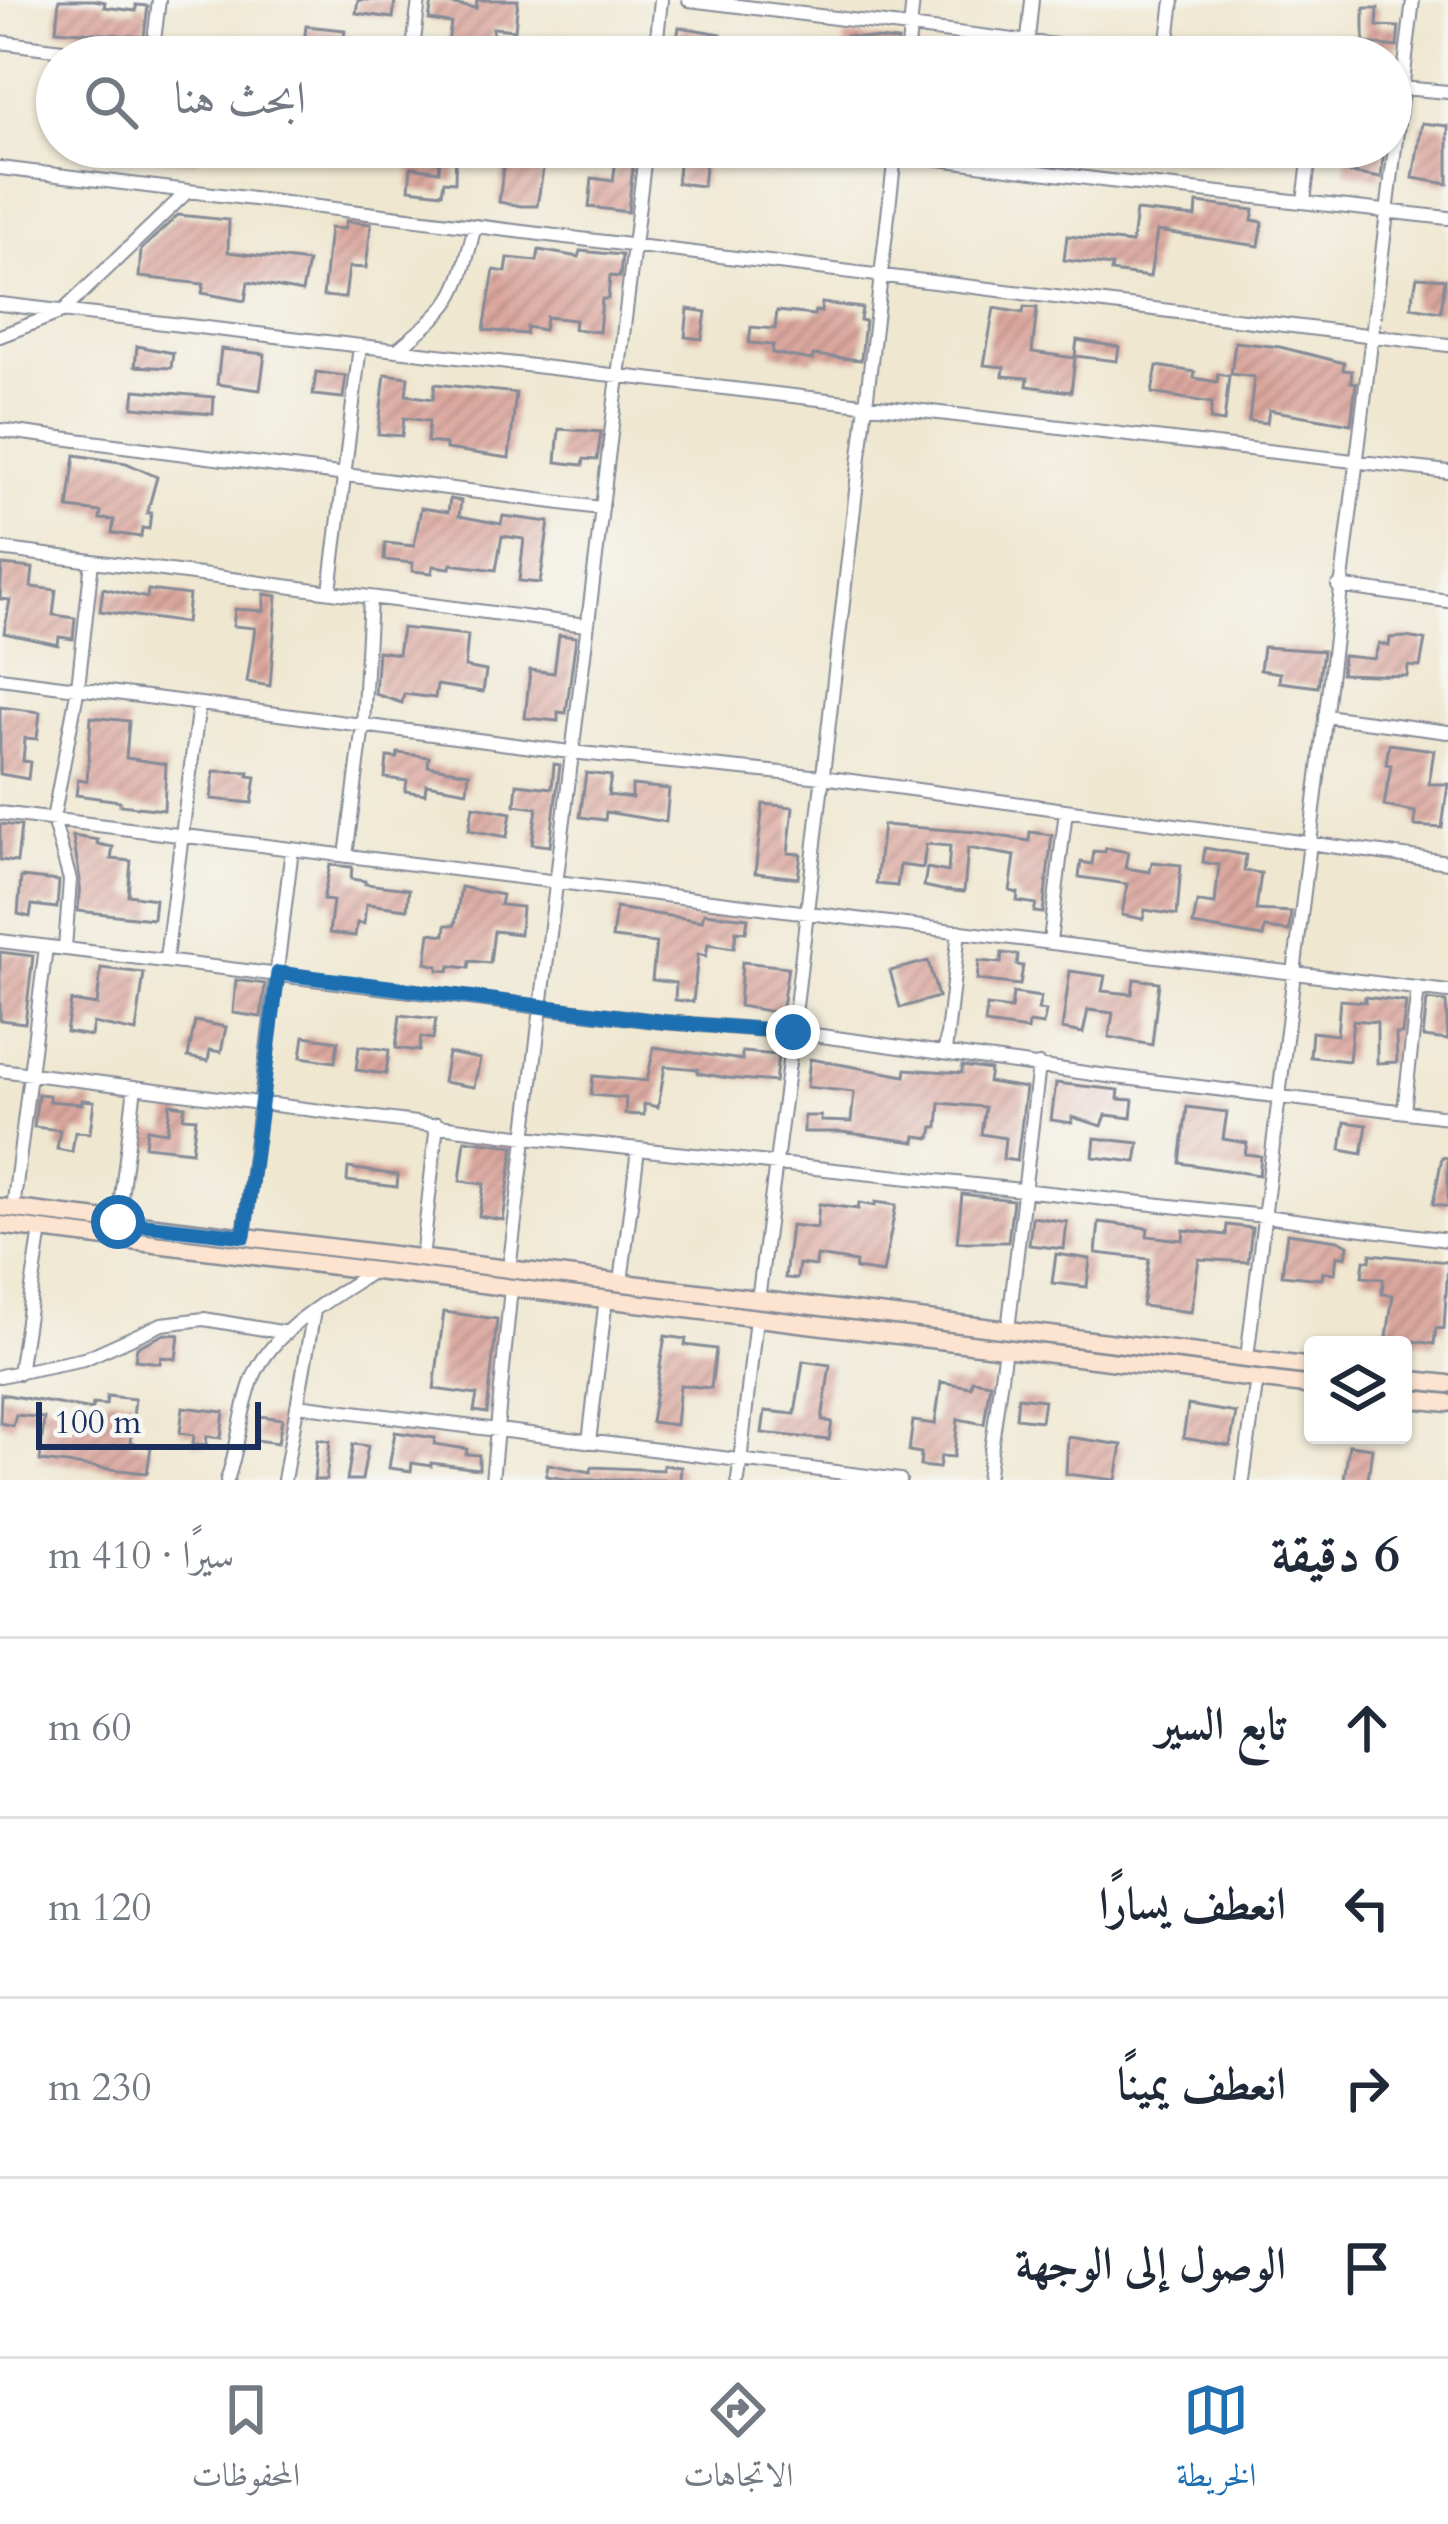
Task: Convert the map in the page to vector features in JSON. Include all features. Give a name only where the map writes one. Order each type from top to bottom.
[{"type":"street","points":[[155,36],[159,0]]},
{"type":"street","points":[[415,36],[419,0]]},
{"type":"street","points":[[658,36],[662,0]]},
{"type":"street","points":[[689,0],[1001,36]]},
{"type":"street","points":[[909,36],[913,0]]},
{"type":"street","points":[[1028,36],[1032,0]]},
{"type":"street","points":[[1169,36],[1173,0]]},
{"type":"street","points":[[1406,36],[1413,0]]},
{"type":"street","points":[[0,42],[36,47]]},
{"type":"street","points":[[1412,88],[1448,92]]},
{"type":"street","points":[[0,168],[1448,345]]},
{"type":"street","points":[[492,1480],[540,1007],[643,168]]},
{"type":"street","points":[[738,1480],[894,168]]},
{"type":"street","points":[[1020,168],[1448,218]]},
{"type":"street","points":[[1304,201],[1308,168]]},
{"type":"street","points":[[1247,1358],[1389,168]]},
{"type":"street","points":[[0,337],[62,312],[188,191]]},
{"type":"street","points":[[397,350],[456,296],[475,226]]},
{"type":"street","points":[[0,304],[1448,472]]},
{"type":"street","points":[[330,591],[360,346]]},
{"type":"street","points":[[0,430],[599,508]]},
{"type":"street","points":[[0,549],[586,626]]},
{"type":"street","points":[[65,949],[70,880],[53,819],[78,687],[92,561]]},
{"type":"street","points":[[1338,586],[1448,601]]},
{"type":"street","points":[[346,856],[363,725],[370,599]]},
{"type":"street","points":[[0,678],[570,752],[822,777],[1448,862]]},
{"type":"street","points":[[166,958],[200,704]]},
{"type":"street","points":[[1325,716],[1448,732]]},
{"type":"street","points":[[1050,941],[1066,811]]},
{"type":"street","points":[[0,813],[1448,992]]},
{"type":"street","points":[[244,1236],[292,849]]},
{"type":"street","points":[[945,1052],[958,931]]},
{"type":"street","points":[[0,941],[540,1007],[793,1032],[1448,1117]]},
{"type":"street","points":[[46,946],[31,1074],[6,1208],[422,1259],[606,1298],[757,1309],[1007,1339],[1304,1385]]},
{"type":"street","points":[[1404,1111],[1418,988]]},
{"type":"street","points":[[987,1480],[1039,1065]]},
{"type":"street","points":[[0,1070],[526,1137],[1448,1240]]},
{"type":"street","points":[[118,1222],[135,1087]]},
{"type":"street","points":[[422,1259],[437,1124]]},
{"type":"street","points":[[621,1282],[638,1149]]},
{"type":"street","points":[[0,1225],[374,1270],[621,1282],[757,1309]]},
{"type":"street","points":[[19,1373],[41,1230]]},
{"type":"street","points":[[227,1480],[254,1374],[287,1333],[374,1270]]},
{"type":"street","points":[[589,1442],[606,1298]]},
{"type":"street","points":[[284,1480],[315,1310]]},
{"type":"street","points":[[0,1376],[84,1359],[162,1324],[220,1320],[287,1333]]},
{"type":"street","points":[[1007,1339],[1304,1366]]},
{"type":"street","points":[[1243,1480],[1257,1378]]},
{"type":"street","points":[[1412,1380],[1448,1384]]},
{"type":"street","points":[[1412,1399],[1448,1403]]},
{"type":"street","points":[[298,1405],[901,1480]]},
{"type":"building","points":[[59,0],[94,0],[105,2],[104,7],[136,11],[136,5],[148,6],[144,36],[56,30]]},
{"type":"building","points":[[358,0],[395,0],[393,18],[356,13]]},
{"type":"building","points":[[477,0],[518,0],[515,30],[493,28],[492,36],[449,36],[451,23],[429,20],[432,2],[476,8]]},
{"type":"building","points":[[1364,8],[1378,8],[1377,26],[1399,27],[1398,36],[1364,36]]},
{"type":"building","points":[[306,26],[345,30],[344,36],[305,36]]},
{"type":"building","points":[[679,27],[721,34],[721,36],[678,36]]},
{"type":"building","points":[[1422,123],[1448,126],[1448,184],[1413,178]]},
{"type":"building","points":[[411,168],[455,168],[455,182],[444,181],[442,193],[409,189]]},
{"type":"building","points":[[503,168],[543,168],[537,206],[499,202]]},
{"type":"building","points":[[615,168],[633,168],[628,212],[589,207],[592,178],[613,181]]},
{"type":"building","points":[[679,168],[705,168],[703,186],[677,183]]},
{"type":"building","points":[[1345,168],[1382,168],[1381,178],[1345,172]]},
{"type":"building","points":[[1197,203],[1254,210],[1252,220],[1263,222],[1259,246],[1157,231],[1150,277],[1064,260],[1067,236],[1132,243],[1136,211],[1196,217]]},
{"type":"building","points":[[178,215],[229,220],[228,252],[308,262],[302,292],[248,282],[245,301],[202,293],[204,284],[139,277],[141,250]]},
{"type":"building","points":[[346,221],[371,224],[366,268],[349,267],[345,298],[323,296],[330,228],[345,229]]},
{"type":"building","points":[[539,250],[579,257],[580,251],[622,255],[620,277],[610,276],[608,299],[602,299],[599,332],[574,329],[575,320],[546,317],[544,330],[527,327],[526,334],[484,330],[494,270],[506,272],[508,258],[537,261]]},
{"type":"building","points":[[1417,277],[1445,279],[1441,312],[1411,307]]},
{"type":"building","points":[[822,303],[862,308],[861,360],[813,355],[812,360],[772,353],[773,345],[749,343],[751,327],[775,329],[777,311],[814,315],[821,312]]},
{"type":"building","points":[[1024,307],[1037,308],[1032,352],[1075,358],[1071,392],[1027,386],[1028,378],[1003,376],[1004,367],[984,365],[994,308],[1023,313]]},
{"type":"building","points":[[688,309],[706,312],[702,339],[685,337]]},
{"type":"building","points":[[1077,340],[1119,347],[1117,361],[1075,356]]},
{"type":"building","points":[[1235,342],[1280,347],[1344,363],[1343,370],[1352,371],[1351,382],[1356,383],[1351,424],[1269,410],[1267,423],[1249,421],[1254,377],[1231,374]]},
{"type":"building","points":[[137,346],[173,353],[171,368],[135,366]]},
{"type":"building","points":[[221,349],[265,354],[260,390],[217,384]]},
{"type":"building","points":[[1157,366],[1195,372],[1194,378],[1217,382],[1218,374],[1229,376],[1224,422],[1210,420],[1212,403],[1152,393]]},
{"type":"building","points":[[316,372],[346,376],[343,398],[313,395]]},
{"type":"building","points":[[385,374],[408,377],[406,395],[433,399],[435,384],[516,393],[509,458],[427,442],[429,421],[404,418],[402,436],[378,434]]},
{"type":"building","points":[[135,390],[214,397],[213,414],[133,407]]},
{"type":"building","points":[[559,429],[601,432],[597,460],[584,459],[583,465],[556,462]]},
{"type":"building","points":[[75,455],[126,463],[157,477],[147,513],[151,513],[149,529],[142,528],[141,537],[112,533],[114,520],[100,519],[101,512],[68,508]]},
{"type":"building","points":[[450,499],[461,501],[459,516],[501,524],[503,516],[549,522],[540,583],[519,581],[524,539],[502,536],[496,570],[451,564],[450,568],[433,566],[432,573],[412,571],[413,563],[384,560],[385,543],[414,546],[421,508],[448,512]]},
{"type":"building","points":[[2,565],[33,568],[31,587],[56,590],[53,615],[75,618],[73,639],[59,637],[58,645],[4,633],[10,600],[0,599]]},
{"type":"building","points":[[103,588],[147,598],[148,590],[189,595],[186,623],[100,611]]},
{"type":"building","points":[[264,594],[277,596],[270,686],[247,682],[255,628],[233,626],[235,609],[264,611]]},
{"type":"building","points":[[402,628],[468,635],[465,667],[486,671],[483,692],[437,685],[435,698],[404,694],[402,703],[375,694],[378,651],[398,654]]},
{"type":"building","points":[[559,635],[576,637],[566,713],[558,712],[558,721],[525,718],[530,670],[554,673]]},
{"type":"building","points":[[1390,638],[1425,640],[1420,667],[1408,666],[1407,676],[1341,674],[1343,656],[1374,659],[1379,643],[1389,646]]},
{"type":"building","points":[[1263,647],[1323,651],[1318,687],[1279,682],[1280,673],[1260,670]]},
{"type":"building","points":[[0,707],[40,712],[37,739],[25,738],[23,761],[30,762],[28,779],[0,774]]},
{"type":"building","points":[[91,717],[129,721],[126,758],[166,764],[164,810],[76,795],[78,780],[87,781]]},
{"type":"building","points":[[1389,744],[1434,750],[1429,784],[1448,784],[1442,828],[1415,826],[1415,812],[1384,806],[1391,765],[1386,764]]},
{"type":"building","points":[[398,753],[429,757],[428,766],[469,773],[467,791],[426,784],[425,794],[405,791],[407,781],[385,778],[387,757],[397,758]]},
{"type":"building","points":[[554,764],[560,765],[550,846],[532,844],[537,808],[515,805],[517,784],[552,788]]},
{"type":"building","points":[[214,771],[249,772],[248,776],[256,777],[252,803],[211,799]]},
{"type":"building","points":[[586,773],[611,776],[608,795],[632,798],[632,785],[669,789],[666,822],[606,812],[605,820],[580,817]]},
{"type":"building","points":[[763,804],[793,807],[788,853],[801,854],[798,878],[755,873]]},
{"type":"building","points":[[473,806],[511,813],[507,837],[469,830]]},
{"type":"building","points":[[0,824],[21,826],[17,862],[0,860]]},
{"type":"building","points":[[883,825],[1029,841],[1030,832],[1052,835],[1043,913],[1034,912],[1036,904],[1017,901],[1018,893],[1010,891],[1015,856],[968,848],[964,892],[942,890],[924,886],[927,868],[948,872],[950,846],[926,844],[923,868],[900,865],[897,886],[876,884]]},
{"type":"building","points":[[73,836],[98,840],[97,844],[113,847],[111,859],[131,861],[128,895],[155,899],[153,919],[78,911],[80,880]]},
{"type":"building","points":[[1106,848],[1128,852],[1125,868],[1150,872],[1152,862],[1181,865],[1177,915],[1145,910],[1143,919],[1122,915],[1127,884],[1079,877],[1081,862],[1092,864],[1094,851],[1105,852]]},
{"type":"building","points":[[1205,848],[1246,855],[1244,871],[1261,873],[1256,910],[1291,912],[1289,931],[1265,928],[1263,937],[1193,925],[1197,902],[1215,904],[1219,865],[1203,862]]},
{"type":"building","points":[[330,865],[352,867],[351,879],[365,884],[409,889],[407,909],[366,904],[364,924],[357,923],[355,936],[329,933],[333,901],[323,900]]},
{"type":"building","points":[[21,877],[59,881],[57,908],[32,905],[30,917],[18,914]]},
{"type":"building","points":[[461,887],[502,895],[500,905],[522,907],[520,934],[494,931],[490,963],[470,961],[469,968],[438,970],[426,963],[430,933],[445,935],[446,925],[455,925]]},
{"type":"building","points":[[616,908],[702,921],[704,913],[748,918],[746,932],[736,931],[734,948],[708,944],[706,956],[698,954],[693,1002],[675,1000],[676,983],[652,980],[656,943],[612,938]]},
{"type":"building","points":[[0,952],[33,956],[25,1023],[0,1020]]},
{"type":"building","points":[[1002,953],[1018,955],[1017,965],[1023,966],[1020,985],[977,980],[979,961],[1001,963]]},
{"type":"building","points":[[928,961],[938,997],[900,1008],[890,971]]},
{"type":"building","points":[[742,962],[788,967],[781,1013],[739,1006]]},
{"type":"building","points":[[101,968],[144,973],[136,1032],[93,1023],[91,1036],[66,1032],[71,1001],[97,1005]]},
{"type":"building","points":[[1070,971],[1105,976],[1102,991],[1132,994],[1134,979],[1159,982],[1152,1045],[1109,1037],[1113,1013],[1088,1010],[1083,1033],[1062,1029]]},
{"type":"building","points":[[236,980],[265,984],[261,1017],[233,1013]]},
{"type":"building","points":[[1013,993],[1041,997],[1038,1010],[1046,1011],[1043,1025],[1029,1023],[1028,1030],[985,1024],[987,1006],[1011,1009]]},
{"type":"building","points":[[1365,997],[1406,1002],[1402,1034],[1396,1034],[1397,1062],[1377,1063],[1377,1022],[1353,1020],[1349,1061],[1310,1057],[1312,1032],[1337,1035],[1340,1000],[1365,1002]]},
{"type":"building","points":[[1427,1000],[1446,1002],[1448,1040],[1423,1037]]},
{"type":"building","points":[[400,1015],[436,1019],[433,1039],[421,1037],[419,1051],[396,1048]]},
{"type":"building","points":[[195,1021],[226,1027],[221,1052],[210,1050],[208,1061],[188,1057]]},
{"type":"building","points":[[304,1036],[338,1041],[335,1062],[301,1057]]},
{"type":"building","points":[[359,1046],[389,1050],[386,1074],[356,1070]]},
{"type":"building","points":[[654,1047],[742,1060],[742,1052],[778,1055],[775,1082],[665,1066],[658,1107],[644,1104],[644,1115],[625,1114],[626,1098],[591,1095],[593,1076],[647,1081]]},
{"type":"building","points":[[448,1053],[480,1059],[474,1087],[443,1082]]},
{"type":"building","points":[[810,1059],[905,1076],[906,1069],[962,1073],[962,1066],[990,1070],[988,1082],[1026,1088],[1017,1161],[1003,1159],[1005,1138],[981,1134],[985,1107],[940,1103],[938,1127],[933,1127],[931,1138],[916,1136],[915,1142],[804,1132],[804,1116],[851,1122],[854,1092],[807,1087]]},
{"type":"building","points":[[1056,1083],[1119,1090],[1118,1099],[1133,1100],[1131,1118],[1106,1115],[1102,1126],[1072,1117],[1072,1123],[1051,1120]]},
{"type":"building","points":[[38,1094],[49,1095],[49,1101],[94,1101],[90,1133],[75,1132],[72,1152],[57,1149],[60,1130],[34,1127]]},
{"type":"building","points":[[170,1104],[185,1106],[183,1117],[196,1118],[192,1151],[145,1146],[147,1129],[167,1132]]},
{"type":"building","points":[[1187,1107],[1227,1112],[1223,1139],[1247,1143],[1245,1154],[1261,1156],[1259,1175],[1180,1163]]},
{"type":"building","points":[[1345,1122],[1367,1125],[1362,1154],[1341,1150]]},
{"type":"building","points":[[1095,1138],[1139,1143],[1136,1162],[1093,1157]]},
{"type":"building","points":[[465,1140],[514,1146],[503,1220],[479,1216],[484,1184],[460,1181]]},
{"type":"building","points":[[1442,1157],[1448,1158],[1448,1207],[1433,1204]]},
{"type":"building","points":[[348,1168],[398,1175],[397,1187],[347,1181]]},
{"type":"building","points":[[962,1194],[1013,1200],[1008,1242],[957,1242]]},
{"type":"building","points":[[875,1202],[896,1205],[883,1273],[855,1269],[856,1262],[817,1256],[816,1266],[799,1264],[797,1279],[785,1278],[791,1225],[817,1228],[819,1204],[858,1209],[859,1203],[875,1206]]},
{"type":"building","points":[[1032,1217],[1067,1222],[1064,1249],[1029,1245]]},
{"type":"building","points":[[1099,1222],[1148,1228],[1147,1236],[1183,1240],[1184,1230],[1226,1235],[1227,1225],[1252,1228],[1248,1262],[1199,1259],[1191,1312],[1142,1306],[1149,1259],[1096,1253]]},
{"type":"building","points":[[1287,1233],[1338,1240],[1348,1245],[1346,1257],[1337,1255],[1335,1273],[1323,1272],[1322,1279],[1282,1275]]},
{"type":"building","points":[[1056,1254],[1090,1259],[1087,1287],[1052,1283]]},
{"type":"building","points":[[1371,1254],[1448,1262],[1444,1329],[1436,1328],[1434,1344],[1412,1341],[1412,1336],[1387,1336],[1393,1295],[1382,1294],[1383,1279],[1362,1277],[1364,1260],[1370,1261]]},
{"type":"building","points":[[444,1312],[497,1319],[487,1413],[474,1411],[477,1395],[434,1389]]},
{"type":"building","points":[[165,1334],[179,1335],[176,1359],[161,1357],[160,1363],[135,1360],[137,1347]]},
{"type":"building","points":[[665,1336],[686,1339],[685,1345],[716,1349],[711,1388],[680,1385],[676,1425],[651,1422]]},
{"type":"building","points":[[803,1361],[830,1365],[822,1420],[832,1422],[829,1440],[762,1433],[765,1411],[795,1414]]},
{"type":"building","points":[[972,1380],[990,1383],[984,1424],[958,1419],[954,1457],[941,1456],[939,1468],[920,1466],[921,1453],[909,1451],[913,1421],[935,1424],[941,1382],[971,1387]]},
{"type":"building","points":[[1,1394],[92,1410],[93,1404],[106,1405],[107,1396],[135,1399],[130,1443],[151,1447],[147,1473],[40,1461],[44,1418],[16,1415],[13,1426],[0,1423]]},
{"type":"building","points":[[1018,1397],[1044,1400],[1041,1421],[1016,1418]]},
{"type":"building","points":[[1188,1405],[1236,1413],[1230,1446],[1183,1438]]},
{"type":"building","points":[[183,1407],[224,1412],[221,1438],[207,1436],[206,1445],[193,1444],[194,1435],[180,1433]]},
{"type":"building","points":[[260,1416],[282,1419],[278,1443],[256,1440]]},
{"type":"building","points":[[395,1432],[467,1449],[466,1454],[479,1455],[479,1469],[431,1463],[412,1463],[411,1471],[389,1468]]},
{"type":"building","points":[[1068,1437],[1122,1445],[1116,1480],[1066,1474]]},
{"type":"building","points":[[318,1439],[330,1441],[326,1480],[314,1480]]},
{"type":"building","points":[[353,1444],[368,1446],[362,1480],[347,1480]]},
{"type":"building","points":[[1349,1445],[1372,1448],[1368,1480],[1344,1480]]},
{"type":"building","points":[[548,1464],[591,1472],[592,1467],[681,1467],[680,1480],[573,1480],[546,1476]]},
{"type":"route","points":[[118,1222],[244,1236],[278,973],[664,1022],[793,1032]]}]
